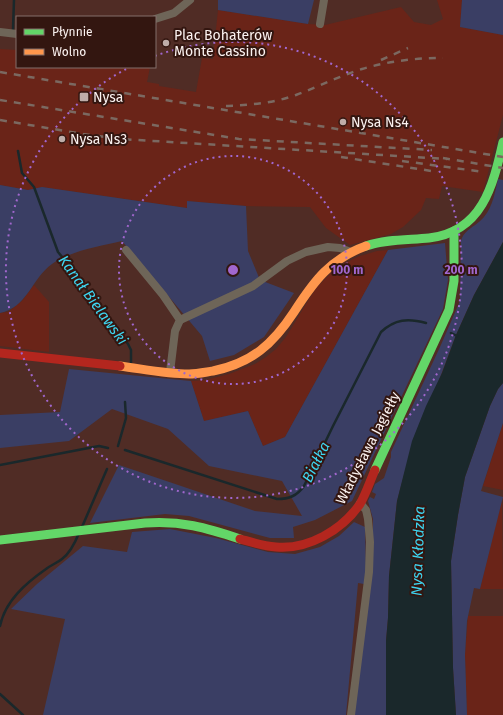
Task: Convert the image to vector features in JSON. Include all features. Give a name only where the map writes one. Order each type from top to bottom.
[{"type":"street","points":[[156,19],[174,13],[190,0]]},
{"type":"street","points":[[320,24],[324,0]]},
{"type":"street","points":[[0,32],[16,34]]},
{"type":"street","points":[[0,353],[190,374],[214,371],[248,360],[260,352],[286,326],[303,298],[320,275],[342,257],[370,245],[438,236],[454,231],[472,219],[485,202],[495,173],[503,142]]},
{"type":"street","name":"Władysława Jagiełły","points":[[0,540],[170,522],[194,526],[266,546],[292,546],[327,534],[347,519],[360,503],[449,310],[453,297],[454,283],[454,231]]},
{"type":"street","points":[[170,372],[175,331],[180,320],[253,286],[287,261],[306,252],[328,247],[340,248],[351,252]]},
{"type":"street","points":[[126,250],[163,295],[180,320]]},
{"type":"street","points":[[351,715],[369,572],[370,542],[368,519],[366,510],[360,503]]},
{"type":"shaded area","points":[[218,0],[314,0],[308,24],[218,10]]},
{"type":"shaded area","points":[[437,0],[462,0],[460,27],[503,35],[503,115],[483,192],[442,186],[439,199],[426,198],[421,210],[403,227],[391,234],[350,245],[326,228],[310,207],[246,206],[187,201],[187,208],[42,187],[28,190],[0,185],[0,49],[16,50],[16,68],[150,68],[147,82],[159,84],[159,86],[196,92],[202,58],[213,59],[218,10],[308,24],[325,25],[401,7],[414,22],[431,25],[443,19]]},
{"type":"shaded area","points":[[462,0],[503,0],[503,35],[460,27]]},
{"type":"shaded area","points":[[498,179],[503,180],[503,242],[474,295],[456,335],[405,471],[397,501],[389,576],[386,641],[386,715],[354,715],[373,565],[373,519],[368,501],[370,497],[374,499],[376,494],[372,492],[375,484],[384,478],[391,457],[391,452],[460,301],[461,241],[465,233],[481,220],[490,208]]},
{"type":"shaded area","points":[[0,185],[28,190],[42,187],[187,208],[187,201],[246,206],[248,251],[260,280],[294,293],[264,337],[234,355],[210,361],[202,336],[122,241],[86,250],[59,259],[45,270],[29,292],[17,305],[0,313]]},
{"type":"shaded area","points":[[445,243],[448,280],[443,309],[352,501],[315,520],[293,527],[294,538],[270,538],[189,516],[165,514],[90,523],[119,465],[255,511],[302,516],[282,481],[209,466],[168,429],[112,409],[69,441],[0,448],[0,415],[60,412],[69,369],[191,381],[204,421],[248,411],[263,446],[285,437],[388,250]]},
{"type":"shaded area","points":[[388,250],[285,437],[263,446],[248,411],[204,421],[191,381],[206,380],[229,374],[255,364],[266,357],[276,349],[286,337],[317,287],[333,271],[360,256],[377,251]]},
{"type":"shaded area","points":[[34,285],[49,302],[49,352],[0,346],[0,313],[8,312],[22,301]]},
{"type":"shaded area","points":[[503,383],[503,423],[481,491],[503,497],[480,589],[474,588],[467,621],[465,655],[467,715],[456,715],[453,668],[451,561],[465,477],[490,406],[498,389]]},
{"type":"shaded area","points":[[503,423],[503,490],[483,486]]},
{"type":"shaded area","points":[[502,499],[503,589],[480,589]]},
{"type":"shaded area","points":[[354,522],[365,527],[366,568],[364,584],[358,583],[346,715],[43,715],[65,619],[11,609],[37,584],[83,546],[127,552],[132,532],[170,529],[216,538],[268,552],[295,554],[320,547],[339,536]]},
{"type":"shaded area","points":[[468,616],[503,616],[503,715],[467,715],[465,655]]},
{"type":"water","name":"Nysa Kłodzka","points":[[503,242],[503,383],[498,389],[490,406],[465,477],[451,561],[453,668],[456,715],[386,715],[386,641],[389,576],[397,501],[412,441],[426,406],[442,373],[456,335],[474,295]]},
{"type":"waterway","name":"Kanał Bielawski","points":[[13,29],[14,0]]},
{"type":"waterway","name":"Kanał Bielawski","points":[[18,151],[22,173],[34,187],[58,252],[128,344],[131,350],[131,363]]},
{"type":"waterway","name":"Białka","points":[[125,450],[277,499],[292,496],[299,492],[304,486],[381,332],[391,324],[397,322],[413,320],[426,323]]},
{"type":"waterway","name":"Białka","points":[[451,333],[457,336]]},
{"type":"waterway","name":"Kanał Bielawski","points":[[118,446],[126,418],[125,402]]},
{"type":"waterway","name":"Białka","points":[[0,465],[99,446],[108,448]]},
{"type":"waterway","name":"Kanał Bielawski","points":[[82,527],[107,469]]},
{"type":"waterway","name":"Kanał Bielawski","points":[[0,626],[6,609],[17,593],[38,574],[65,557],[72,548],[79,533]]},
{"type":"waterway","name":"Kanał Bielawski","points":[[0,694],[23,715]]},
{"type":"railway","points":[[381,60],[408,48]]},
{"type":"railway","points":[[226,106],[262,103],[288,98],[353,72],[382,64],[412,59],[443,58]]},
{"type":"railway","points":[[0,72],[503,157]]},
{"type":"railway","points":[[0,100],[239,139],[432,150]]},
{"type":"railway","points":[[0,120],[121,139],[447,159]]},
{"type":"railway","points":[[341,157],[438,172]]},
{"type":"railway","points":[[443,158],[503,168]]},
{"type":"railway","points":[[402,161],[484,172]]},
{"type":"traffic: fast","points":[[366,246],[389,241],[429,238],[447,234],[462,227],[473,217],[489,190],[495,175],[503,142]]},
{"type":"traffic: fast","points":[[375,470],[449,310],[454,281],[454,231]]},
{"type":"traffic: fast","points":[[0,540],[158,522],[193,526],[216,531],[240,539]]},
{"type":"traffic: slow","points":[[120,366],[189,374],[213,371],[239,363],[260,350],[278,334],[309,290],[324,272],[342,257],[366,246]]},
{"type":"traffic: jam","points":[[0,353],[120,366]]},
{"type":"traffic: jam","points":[[240,539],[276,547],[288,547],[312,542],[334,530],[353,513],[360,504],[375,470]]},
{"type":"place","name":"Plac Bohaterów Monte Cassino","points":[[166,43]]},
{"type":"place","name":"Nysa","points":[[84,97]]},
{"type":"place","name":"Nysa Ns4","points":[[343,122]]},
{"type":"place","name":"Nysa Ns3","points":[[62,139]]}]
